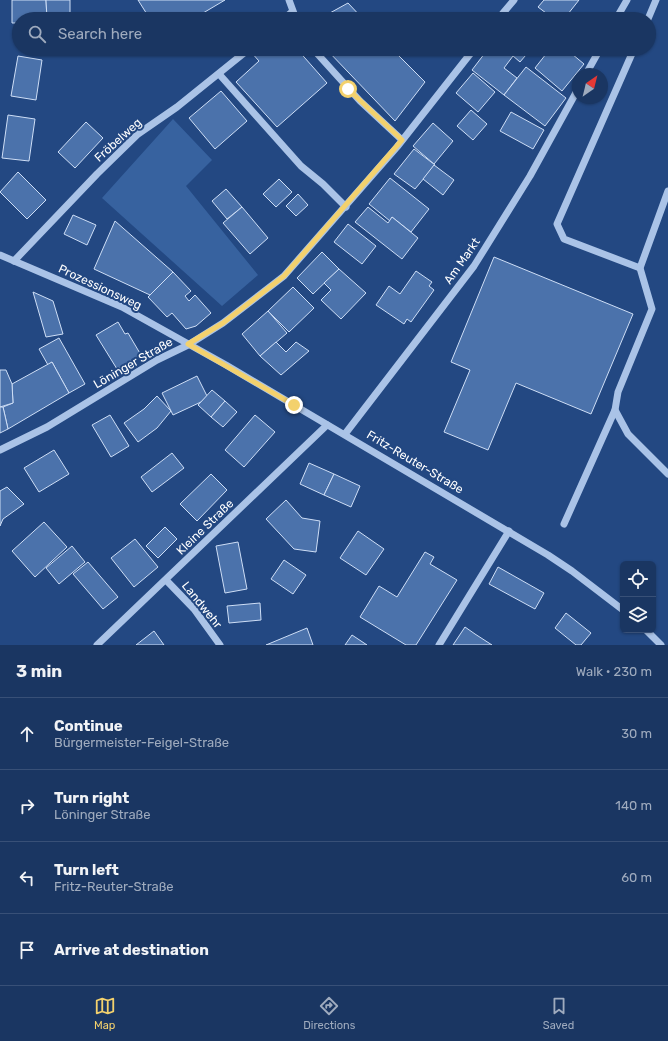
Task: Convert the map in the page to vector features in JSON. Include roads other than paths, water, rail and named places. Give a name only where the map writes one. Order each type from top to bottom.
[{"type":"street","points":[[289,0],[293,12]]},
{"type":"street","points":[[504,12],[514,0]]},
{"type":"street","points":[[620,12],[627,0]]},
{"type":"street","points":[[651,12],[656,0]]},
{"type":"street","name":"Fröbelweg","points":[[14,261],[97,174],[138,134],[177,108],[240,56]]},
{"type":"street","points":[[319,56],[360,101],[402,140]]},
{"type":"street","name":"Löninger Straße","points":[[0,450],[46,427],[157,360],[188,344],[223,323],[284,276],[346,207],[402,140],[468,56]]},
{"type":"street","points":[[589,68],[596,56]]},
{"type":"street","points":[[631,56],[557,224],[564,239],[640,268]]},
{"type":"street","points":[[219,74],[300,166],[323,184],[346,207]]},
{"type":"street","name":"Am Markt","points":[[345,434],[474,266],[530,176],[572,100]]},
{"type":"street","points":[[564,524],[615,410],[618,392],[652,309],[640,268],[668,191]]},
{"type":"street","name":"Prozessionsweg","points":[[0,255],[122,307],[188,344]]},
{"type":"street","name":"Fritz-Reuter-Straße","points":[[188,344],[345,434],[509,531],[572,571],[620,608]]},
{"type":"street","points":[[615,410],[628,434],[668,474]]},
{"type":"street","name":"Kleine Straße","points":[[97,645],[327,425]]},
{"type":"street","points":[[440,645],[509,531]]},
{"type":"street","name":"Landwehr","points":[[166,580],[194,609],[220,645]]},
{"type":"street","points":[[649,633],[661,645]]}]
